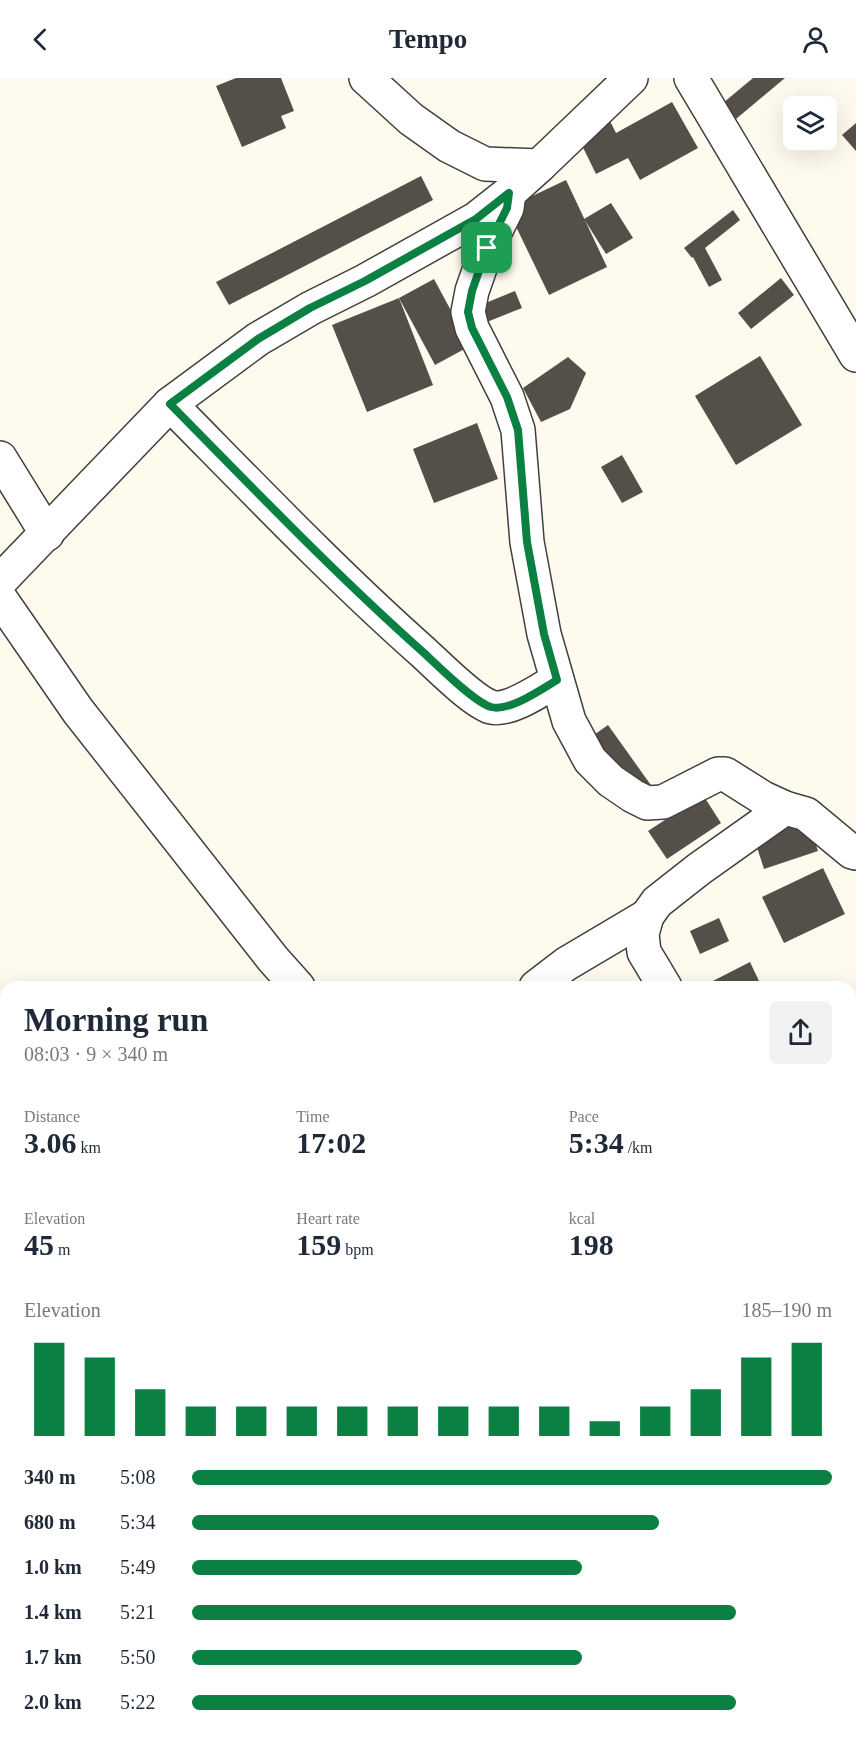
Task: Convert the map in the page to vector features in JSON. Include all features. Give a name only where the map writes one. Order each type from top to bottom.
[{"type":"street","points":[[366,78],[411,119],[449,146],[485,164],[539,166]]},
{"type":"street","points":[[0,581],[170,404],[258,339],[310,308],[365,281],[476,219],[539,166],[631,78]]},
{"type":"street","points":[[691,78],[856,355]]},
{"type":"street","points":[[509,193],[507,208],[487,248],[472,291],[468,312],[472,328],[507,397],[518,430],[527,542],[544,634],[569,721],[590,760],[611,781],[633,796],[647,802],[663,802],[718,774],[725,774],[763,798],[806,814],[856,853]]},
{"type":"street","points":[[170,404],[343,580],[453,679],[481,701],[492,707],[505,707],[557,680]]},
{"type":"street","points":[[0,458],[47,534]]},
{"type":"street","points":[[0,598],[78,711],[265,950],[293,981]]},
{"type":"street","points":[[662,981],[644,951],[642,934],[647,916],[657,902],[699,869],[785,808]]},
{"type":"street","points":[[544,981],[566,964],[647,916]]},
{"type":"building","points":[[236,78],[281,78],[294,111],[281,116],[286,128],[242,147],[216,86]]},
{"type":"building","points":[[753,78],[785,78],[730,124],[717,108]]},
{"type":"building","points":[[672,102],[698,148],[640,180],[628,158],[596,174],[574,129],[606,113],[616,133]]},
{"type":"building","points":[[856,123],[856,151],[842,135]]},
{"type":"building","points":[[421,176],[433,200],[229,305],[216,282]]},
{"type":"building","points":[[566,180],[607,267],[549,295],[507,208]]},
{"type":"building","points":[[611,203],[633,238],[606,254],[584,219]]},
{"type":"building","points":[[733,210],[740,220],[705,248],[722,280],[709,287],[693,257],[684,248]]},
{"type":"building","points":[[781,278],[794,295],[751,329],[738,313]]},
{"type":"building","points":[[434,279],[470,346],[435,365],[399,298]]},
{"type":"building","points":[[515,291],[522,308],[472,328],[466,311]]},
{"type":"building","points":[[399,298],[433,385],[367,412],[332,325]]},
{"type":"building","points":[[760,356],[802,425],[736,465],[695,396]]},
{"type":"building","points":[[568,357],[586,373],[570,409],[541,422],[523,388]]},
{"type":"building","points":[[477,423],[498,479],[434,503],[413,449]]},
{"type":"building","points":[[622,455],[643,492],[622,503],[601,467]]},
{"type":"building","points":[[608,725],[663,802],[639,819],[584,742]]},
{"type":"building","points":[[703,795],[721,823],[667,859],[648,831]]},
{"type":"building","points":[[806,814],[818,851],[764,869],[752,832]]},
{"type":"building","points":[[823,868],[845,914],[784,943],[762,897]]},
{"type":"building","points":[[719,918],[729,941],[700,954],[690,931]]},
{"type":"building","points":[[750,962],[759,981],[713,981]]},
{"type":"route","points":[[509,193],[507,208],[487,248],[472,291],[468,312],[472,328],[507,397],[518,430],[527,542],[544,634],[557,680],[505,707],[492,707],[481,701],[395,628],[343,580],[170,404],[258,339],[310,308],[365,281],[476,219],[509,193]]}]
